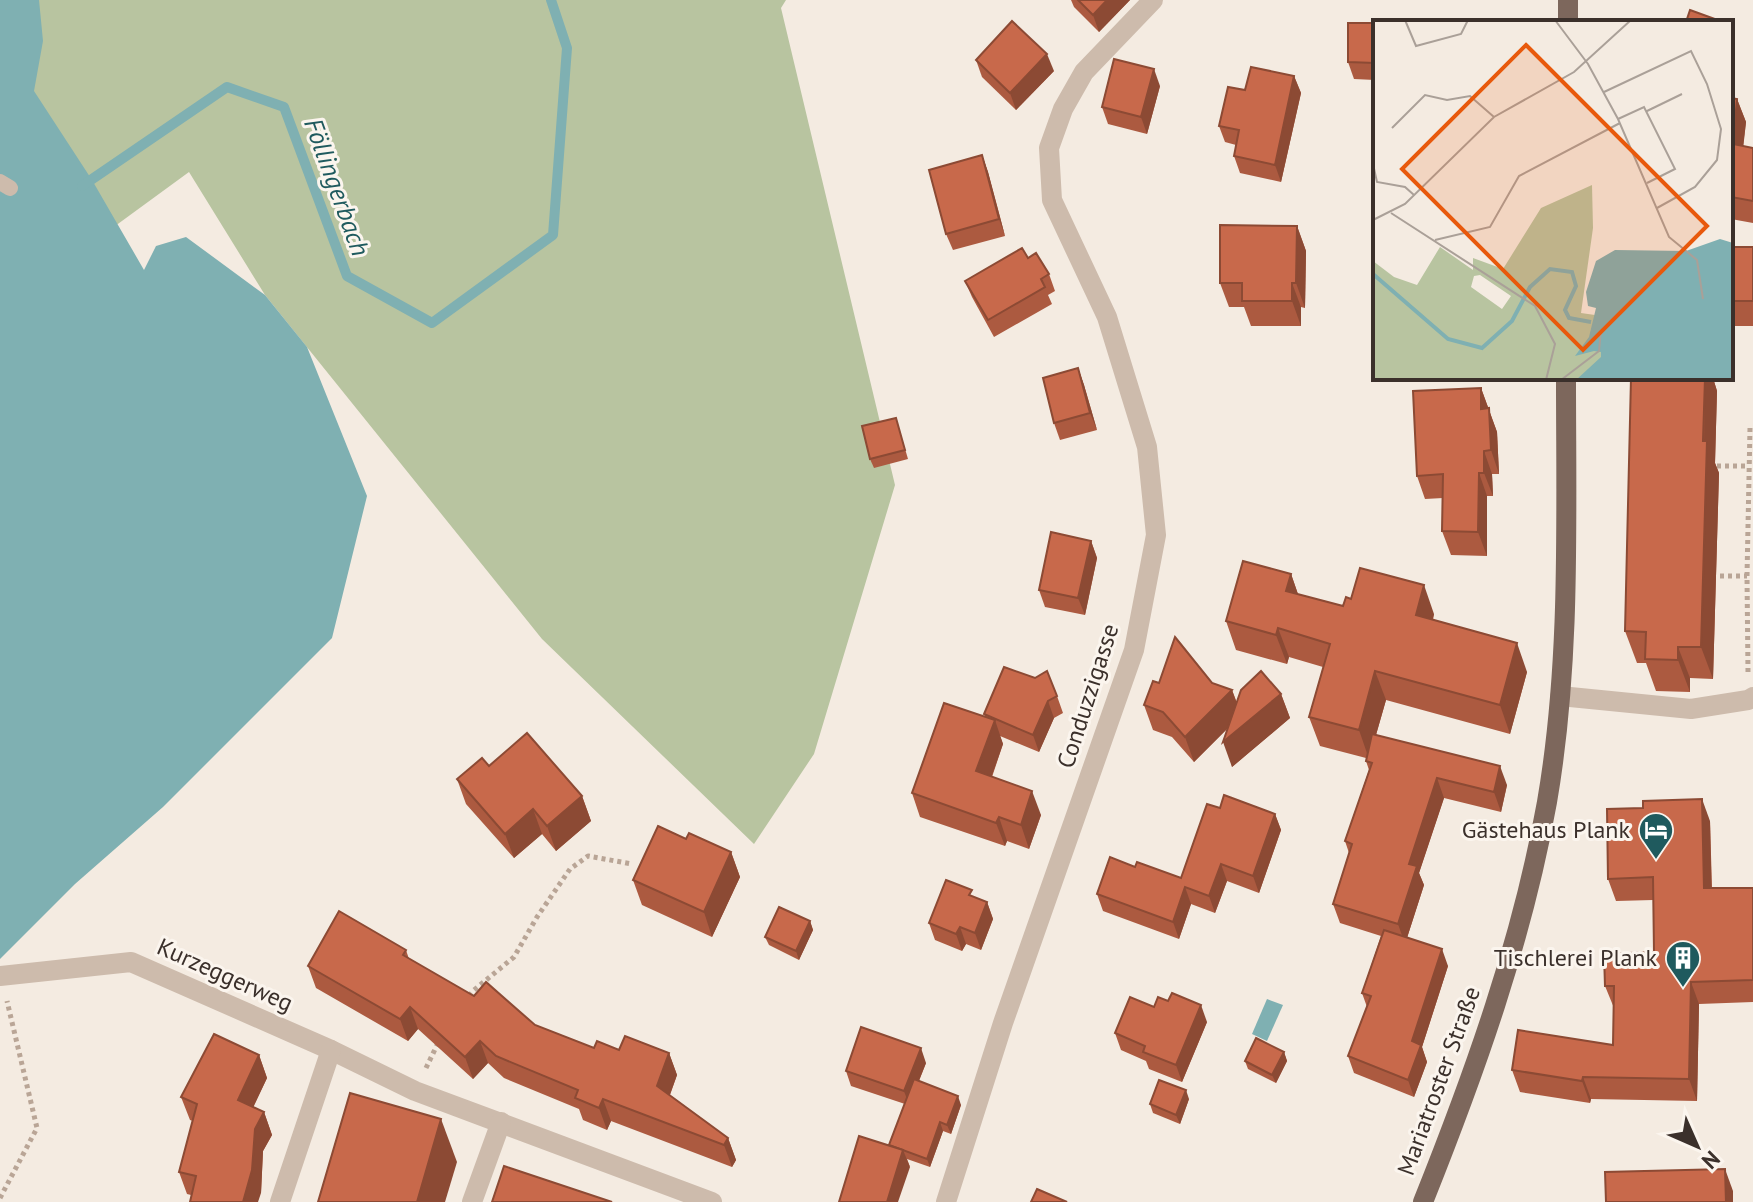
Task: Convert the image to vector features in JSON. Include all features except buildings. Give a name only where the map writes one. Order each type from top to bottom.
[{"type":"main road","name":"Mariatroster Straße","points":[[1423,1202],[1483,1044],[1526,901],[1547,800],[1560,696],[1565,601],[1566,380]]},
{"type":"street","name":"Conduzzigasse","points":[[946,1202],[1003,1023],[1134,650],[1156,535],[1147,447],[1107,317],[1052,200],[1049,148],[1063,109],[1084,72],[1153,0]]},
{"type":"street","points":[[1560,696],[1691,709],[1750,698]]},
{"type":"street","name":"Kurzeggerweg","points":[[0,976],[131,962],[331,1050],[415,1091],[712,1202]]},
{"type":"street","points":[[280,1202],[331,1050]]},
{"type":"street","points":[[472,1202],[501,1122]]},
{"type":"path","points":[[1750,698],[1748,466],[1750,428],[1753,428]]},
{"type":"path","points":[[1706,466],[1748,466]]},
{"type":"path","points":[[1708,577],[1747,576]]},
{"type":"path","points":[[465,1003],[474,990],[514,957],[570,869],[588,856],[632,864]]},
{"type":"path","points":[[0,976],[37,1128],[0,1198]]},
{"type":"path","points":[[415,1091],[439,1040]]},
{"type":"green space","points":[[0,0],[786,0],[781,8],[895,485],[814,754],[754,844],[542,639],[265,295],[189,172],[33,286]]},
{"type":"water","points":[[0,0],[39,0],[43,41],[34,91],[92,180],[144,270],[156,246],[186,237],[265,295],[307,347],[367,496],[332,638],[163,807],[75,884],[0,959]]},
{"type":"water","points":[[1267,999],[1283,1005],[1267,1041],[1252,1034]]},
{"type":"waterway","name":"Föllingerbach","points":[[82,186],[227,87],[284,107],[347,276],[432,323],[553,235],[567,48],[551,0]]},
{"type":"place","name":"Gästehaus Plank","points":[[1656,861]]},
{"type":"place","name":"Tischlerei Plank","points":[[1683,989]]}]
